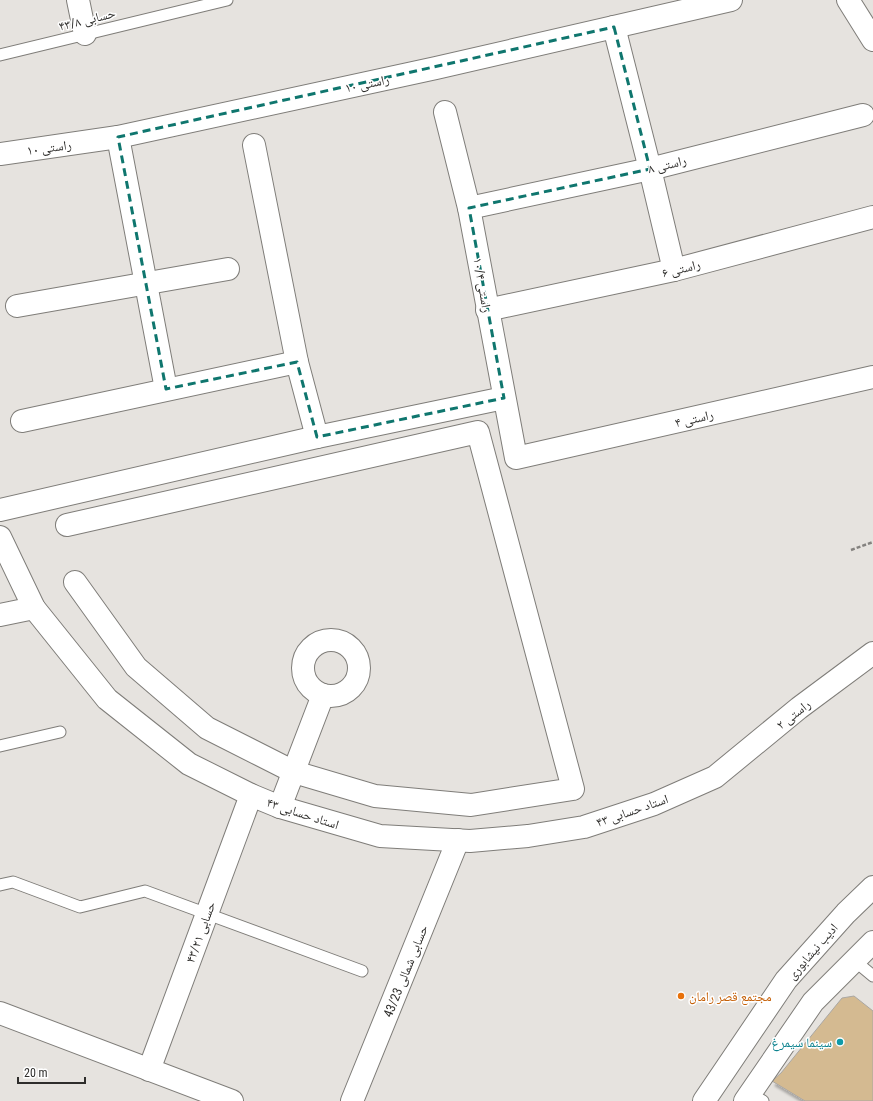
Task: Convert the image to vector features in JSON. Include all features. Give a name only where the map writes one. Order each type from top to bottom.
[{"type":"street","points":[[78,0],[85,34]]},
{"type":"street","name":"راستی ۱۰","points":[[0,154],[118,137],[614,28],[731,0]]},
{"type":"street","points":[[848,0],[873,40]]},
{"type":"street","points":[[614,28],[674,270]]},
{"type":"street","name":"راستی ۱۰/۴","points":[[445,112],[469,208],[516,458]]},
{"type":"street","name":"راستی ۸","points":[[469,208],[650,169],[864,115]]},
{"type":"street","points":[[118,137],[166,389]]},
{"type":"street","points":[[254,145],[297,362],[316,437]]},
{"type":"street","name":"راستی ۶","points":[[487,310],[674,270],[873,217]]},
{"type":"street","points":[[17,306],[228,269]]},
{"type":"street","points":[[22,421],[297,362]]},
{"type":"street","name":"راستی ۴","points":[[516,458],[873,377]]},
{"type":"street","points":[[0,510],[316,437],[504,398]]},
{"type":"street","points":[[66,525],[478,432],[573,789],[471,805],[376,796],[294,772],[207,728],[136,667],[76,582]]},
{"type":"street","name":"استاد حسابی ۴۳","points":[[0,537],[34,608],[107,700],[189,764],[251,795],[280,807],[380,836],[458,840],[528,836],[584,826],[654,804],[714,777]]},
{"type":"street","points":[[0,616],[34,608]]},
{"type":"street","name":"راستی ۲","points":[[714,777],[799,708],[873,653]]},
{"type":"street","points":[[280,807],[323,695]]},
{"type":"street","name":"حسابی ۴۳/۲۱","points":[[149,1070],[251,795]]},
{"type":"street","name":"حسابی شمالی 43/23","points":[[352,1101],[458,840]]},
{"type":"street","name":"ادیب نیشابوری","points":[[704,1101],[786,980],[846,913],[873,887]]},
{"type":"street","points":[[752,1098],[813,1002],[873,942]]},
{"type":"street","points":[[0,1013],[232,1101]]},
{"type":"lane","name":"حسابی ۴۳/۸","points":[[0,55],[226,0]]},
{"type":"lane","points":[[0,746],[60,732]]},
{"type":"lane","points":[[0,885],[13,882],[80,907],[144,891],[362,971]]},
{"type":"lane","points":[[855,961],[873,976]]},
{"type":"path","points":[[851,550],[873,542]]},
{"type":"highlighted area","points":[[614,27],[650,169],[469,208],[504,398],[317,437],[297,362],[166,389],[118,137]]},
{"type":"building","name":"سینما سیمرغ","points":[[854,996],[873,1011],[873,1101],[805,1101],[772,1081],[781,1073],[842,998]]},
{"type":"place","name":"مجتمع قصر رامان","points":[[681,996]]},
{"type":"place","name":"سینما سیمرغ","points":[[840,1042]]}]
